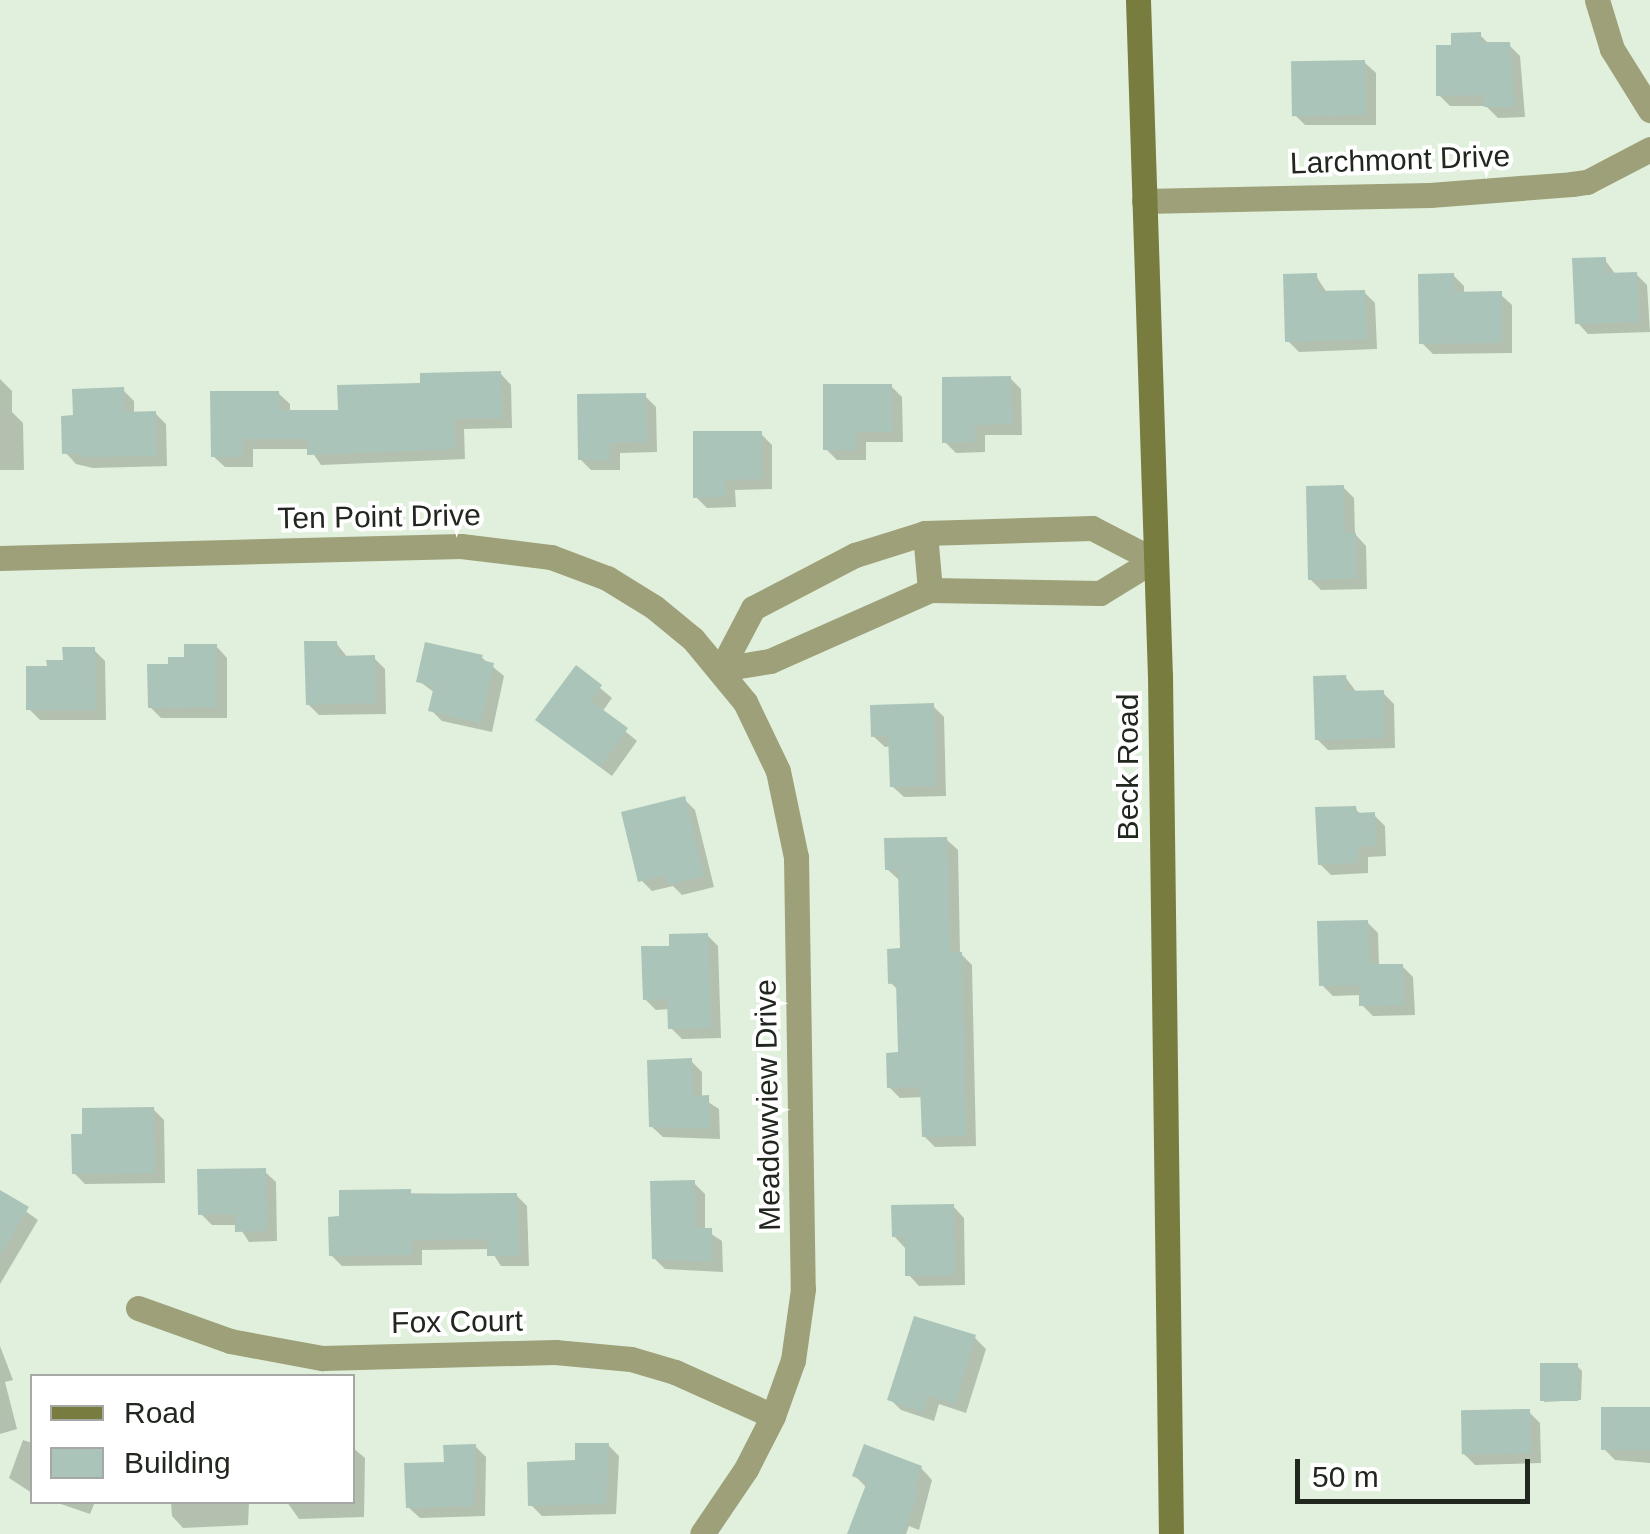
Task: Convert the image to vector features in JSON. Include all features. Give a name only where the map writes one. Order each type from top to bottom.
[{"type":"main road","name":"Beck Road","points":[[1138,0],[1160,676],[1170,1534]]},
{"type":"street","points":[[1597,0],[1612,49],[1650,110]]},
{"type":"street","name":"Larchmont Drive","points":[[1144,201],[1430,195],[1572,184],[1587,182],[1650,149]]},
{"type":"street","points":[[721,669],[752,608],[855,556],[925,532],[1092,528],[1154,560]]},
{"type":"street","points":[[925,532],[930,590]]},
{"type":"street","name":"Ten Point Drive","points":[[0,558],[494,547],[550,557],[607,578],[654,606],[721,669]]},
{"type":"street","points":[[721,669],[770,662],[930,590],[1100,593],[1154,560]]},
{"type":"street","name":"Meadowview Drive","points":[[702,1534],[746,1470],[774,1416],[793,1360],[803,1289],[796,857],[778,771],[761,730],[721,669]]},
{"type":"street","name":"Fox Court","points":[[138,1308],[230,1341],[322,1358],[556,1352],[631,1359],[674,1372],[774,1416]]},
{"type":"building","points":[[1481,32],[1481,42],[1510,42],[1515,107],[1484,107],[1484,95],[1436,96],[1436,45],[1451,45],[1451,33]]},
{"type":"building","points":[[1365,60],[1366,115],[1292,116],[1291,61]]},
{"type":"building","points":[[1606,257],[1606,273],[1637,272],[1639,322],[1575,324],[1572,258]]},
{"type":"building","points":[[1317,273],[1318,291],[1365,290],[1367,339],[1285,342],[1283,274]]},
{"type":"building","points":[[1454,273],[1454,292],[1502,291],[1502,343],[1419,344],[1418,274]]},
{"type":"building","points":[[501,371],[502,418],[454,419],[455,449],[307,455],[307,439],[243,439],[243,457],[211,457],[210,391],[279,391],[280,410],[338,410],[337,385],[420,383],[420,373]]},
{"type":"building","points":[[1011,376],[1012,424],[975,425],[975,442],[942,443],[942,377]]},
{"type":"building","points":[[823,384],[892,384],[893,432],[856,432],[856,450],[823,450]]},
{"type":"building","points":[[124,387],[125,412],[156,411],[157,456],[62,454],[61,416],[73,415],[72,389]]},
{"type":"building","points":[[646,393],[647,442],[610,443],[610,460],[578,460],[577,394]]},
{"type":"building","points":[[693,431],[762,431],[762,479],[725,480],[726,497],[693,498]]},
{"type":"building","points":[[1344,485],[1345,533],[1356,533],[1357,578],[1308,580],[1306,486]]},
{"type":"building","points":[[304,641],[337,641],[338,656],[375,655],[376,703],[306,705]]},
{"type":"building","points":[[425,642],[483,655],[481,660],[494,663],[481,723],[428,711],[434,686],[416,682]]},
{"type":"building","points":[[184,644],[217,644],[217,707],[148,708],[147,664],[168,664],[168,657],[184,657]]},
{"type":"building","points":[[62,647],[95,647],[96,710],[26,710],[26,666],[47,666],[46,660],[63,660]]},
{"type":"building","points":[[576,665],[602,685],[591,701],[628,728],[600,767],[535,720]]},
{"type":"building","points":[[1346,675],[1347,691],[1384,690],[1385,738],[1315,740],[1313,676]]},
{"type":"building","points":[[934,703],[936,786],[890,787],[888,736],[871,737],[870,705]]},
{"type":"building","points":[[685,796],[704,876],[668,885],[666,875],[638,882],[621,812]]},
{"type":"building","points":[[1356,806],[1357,813],[1375,812],[1376,846],[1358,847],[1358,863],[1318,865],[1315,807]]},
{"type":"building","points":[[947,837],[950,952],[962,952],[966,1136],[922,1137],[920,1087],[887,1088],[886,1053],[898,1052],[896,983],[888,984],[887,949],[900,948],[898,870],[885,870],[884,838]]},
{"type":"building","points":[[1368,920],[1370,964],[1403,964],[1405,1005],[1359,1006],[1359,985],[1319,986],[1317,921]]},
{"type":"building","points":[[708,933],[711,1028],[668,1029],[667,999],[643,1000],[641,946],[669,946],[669,934]]},
{"type":"building","points":[[692,1058],[693,1096],[709,1095],[710,1129],[649,1127],[647,1060]]},
{"type":"building","points":[[154,1107],[155,1173],[72,1174],[71,1134],[82,1134],[82,1108]]},
{"type":"building","points":[[266,1168],[267,1231],[235,1232],[235,1214],[198,1215],[197,1169]]},
{"type":"building","points":[[695,1180],[695,1228],[712,1228],[713,1262],[652,1259],[650,1181]]},
{"type":"building","points":[[411,1189],[411,1194],[517,1193],[519,1256],[487,1256],[487,1239],[412,1240],[412,1255],[329,1256],[328,1217],[339,1216],[339,1190]]},
{"type":"building","points":[[0,1190],[29,1207],[0,1255]]},
{"type":"building","points":[[954,1204],[955,1275],[905,1276],[905,1237],[892,1237],[891,1205]]},
{"type":"building","points":[[914,1316],[976,1335],[955,1404],[928,1395],[923,1412],[887,1400]]},
{"type":"building","points":[[1540,1363],[1578,1363],[1578,1401],[1540,1401]]},
{"type":"building","points":[[1601,1407],[1650,1407],[1650,1450],[1601,1450]]},
{"type":"building","points":[[1530,1409],[1531,1453],[1462,1454],[1461,1410]]},
{"type":"building","points":[[575,1443],[609,1443],[606,1504],[528,1506],[527,1462],[575,1460]]},
{"type":"building","points":[[476,1444],[474,1506],[406,1508],[404,1463],[444,1462],[443,1445]]},
{"type":"building","points":[[864,1444],[922,1466],[914,1489],[919,1491],[903,1534],[847,1534],[867,1482],[852,1476]]}]
